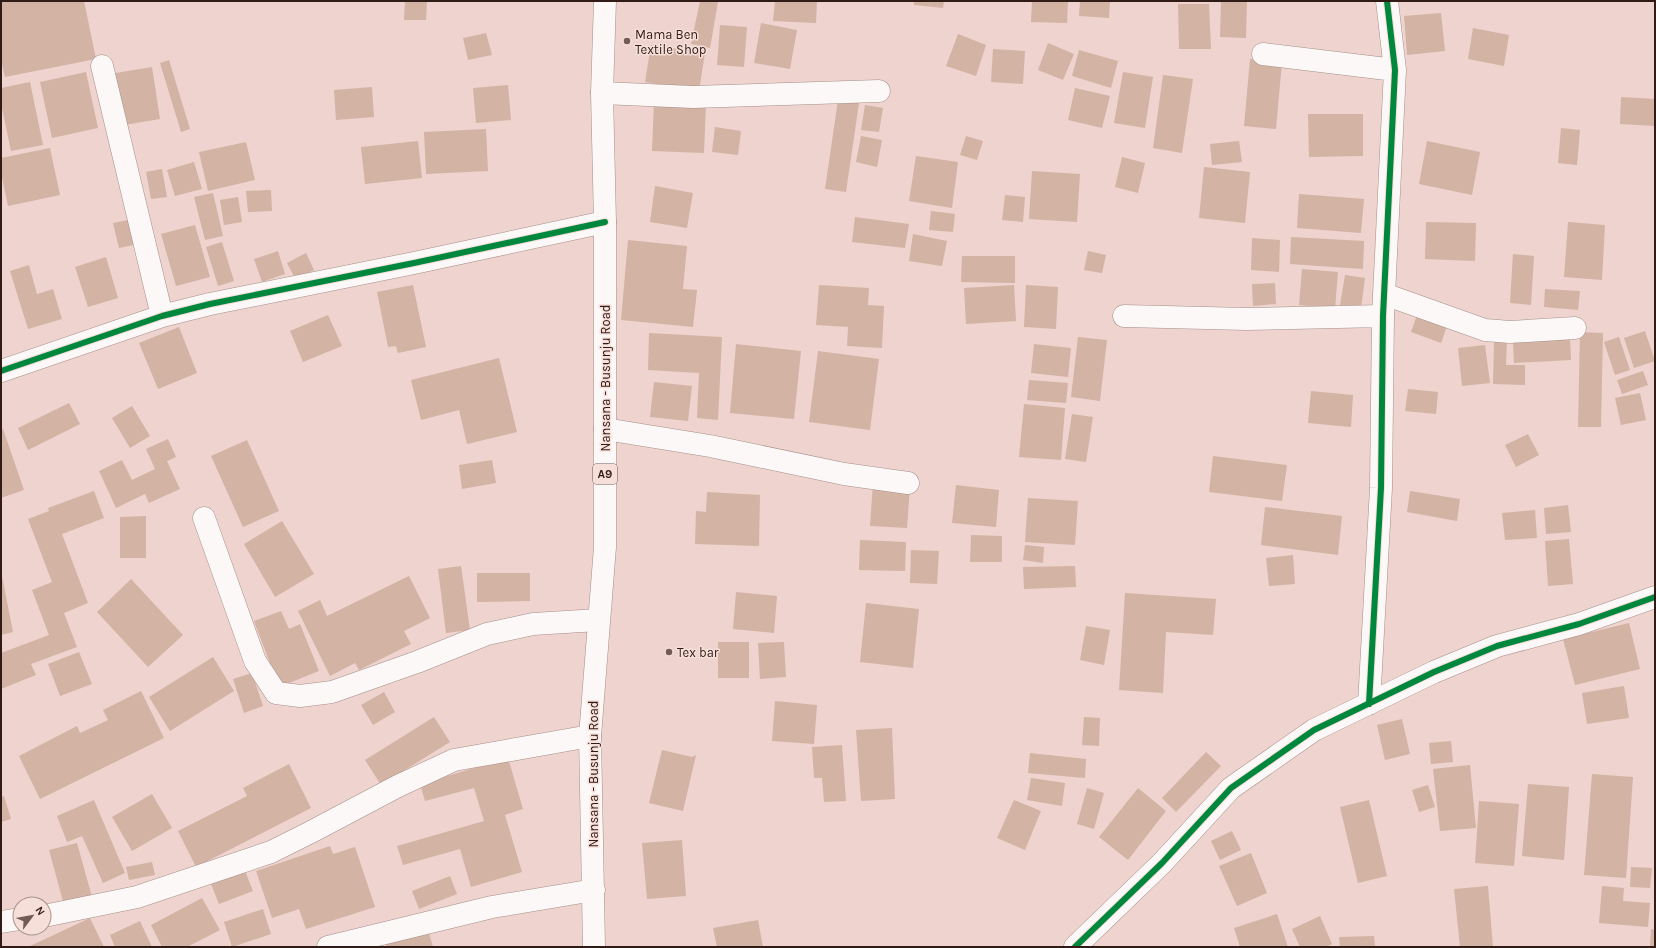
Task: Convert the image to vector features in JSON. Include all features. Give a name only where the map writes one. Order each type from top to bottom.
[{"type":"street","name":"Nansana - Busunju Road","points":[[594,947],[590,736],[598,620],[605,547],[605,222],[602,93],[605,1]]},
{"type":"street","points":[[1369,704],[1381,488],[1383,316],[1396,70],[1387,1]]},
{"type":"street","points":[[1263,54],[1396,70]]},
{"type":"street","points":[[102,66],[162,316]]},
{"type":"street","points":[[602,93],[694,97],[879,91]]},
{"type":"street","points":[[1,371],[162,316],[210,304],[414,263],[605,222]]},
{"type":"street","points":[[1384,294],[1485,330],[1510,332],[1575,328]]},
{"type":"street","points":[[1124,316],[1247,319],[1383,316]]},
{"type":"street","points":[[605,429],[710,446],[844,474],[908,483]]},
{"type":"street","points":[[204,518],[255,661],[276,692],[300,696],[332,692],[417,662],[488,634],[533,624],[598,620]]},
{"type":"street","points":[[1075,947],[1162,863],[1231,788],[1314,730],[1434,672],[1497,646],[1579,624],[1655,597]]},
{"type":"street","points":[[52,914],[137,897],[271,852],[318,829],[398,786],[454,760],[590,736]]},
{"type":"street","points":[[328,947],[492,907],[594,890]]},
{"type":"street","points":[[1,922],[12,920]]},
{"type":"building","points":[[1,1],[84,1],[96,59],[5,77],[1,60]]},
{"type":"building","points":[[405,1],[427,1],[426,20],[404,20]]},
{"type":"building","points":[[700,1],[718,2],[710,48],[691,44]]},
{"type":"building","points":[[775,1],[817,1],[816,23],[773,21]]},
{"type":"building","points":[[914,1],[944,1],[943,8],[914,5]]},
{"type":"building","points":[[1032,1],[1068,1],[1067,23],[1031,22]]},
{"type":"building","points":[[1080,1],[1110,1],[1109,18],[1079,16]]},
{"type":"building","points":[[1221,1],[1247,1],[1246,38],[1220,37]]},
{"type":"building","points":[[1178,4],[1209,4],[1211,49],[1179,49]]},
{"type":"building","points":[[1441,13],[1445,51],[1407,55],[1404,16]]},
{"type":"building","points":[[761,23],[797,30],[790,69],[754,63]]},
{"type":"building","points":[[720,25],[747,27],[744,67],[717,65]]},
{"type":"building","points":[[1473,28],[1509,35],[1504,66],[1468,59]]},
{"type":"building","points":[[486,33],[492,55],[468,60],[463,38]]},
{"type":"building","points":[[958,34],[986,45],[976,76],[946,66]]},
{"type":"building","points":[[1048,43],[1074,54],[1063,80],[1038,70]]},
{"type":"building","points":[[651,45],[705,53],[699,91],[645,82]]},
{"type":"building","points":[[993,49],[1025,51],[1023,84],[991,82]]},
{"type":"building","points":[[1079,50],[1118,61],[1111,88],[1072,76]]},
{"type":"building","points":[[1250,59],[1282,62],[1276,129],[1244,126]]},
{"type":"building","points":[[169,60],[190,129],[181,132],[160,63]]},
{"type":"building","points":[[152,67],[160,119],[118,126],[110,74]]},
{"type":"building","points":[[86,72],[98,128],[52,138],[40,82]]},
{"type":"building","points":[[1123,72],[1153,77],[1145,128],[1114,123]]},
{"type":"building","points":[[1163,75],[1193,79],[1182,153],[1153,148]]},
{"type":"building","points":[[30,82],[43,145],[11,151],[1,103],[1,88]]},
{"type":"building","points":[[508,85],[511,120],[476,123],[473,88]]},
{"type":"building","points":[[372,87],[374,117],[336,120],[334,90]]},
{"type":"building","points":[[1075,88],[1110,96],[1102,128],[1068,120]]},
{"type":"building","points":[[1621,97],[1655,99],[1655,126],[1620,124]]},
{"type":"building","points":[[838,100],[859,103],[846,192],[825,189]]},
{"type":"building","points":[[654,102],[706,104],[704,153],[652,151]]},
{"type":"building","points":[[865,105],[883,108],[879,132],[861,130]]},
{"type":"building","points":[[1308,114],[1363,114],[1363,156],[1309,157]]},
{"type":"building","points":[[715,127],[741,131],[738,155],[712,152]]},
{"type":"building","points":[[1561,128],[1580,130],[1577,165],[1558,163]]},
{"type":"building","points":[[486,129],[488,171],[426,174],[424,132]]},
{"type":"building","points":[[861,136],[882,140],[877,167],[856,162]]},
{"type":"building","points":[[966,136],[983,141],[977,160],[960,155]]},
{"type":"building","points":[[418,141],[422,178],[365,184],[361,147]]},
{"type":"building","points":[[1239,141],[1242,162],[1212,165],[1210,144]]},
{"type":"building","points":[[1427,141],[1480,152],[1472,195],[1419,184]]},
{"type":"building","points":[[246,142],[255,180],[208,191],[199,152]]},
{"type":"building","points":[[50,148],[60,195],[8,206],[1,173],[1,158]]},
{"type":"building","points":[[916,156],[958,162],[952,208],[909,201]]},
{"type":"building","points":[[1122,157],[1145,163],[1138,193],[1115,187]]},
{"type":"building","points":[[194,162],[202,189],[175,196],[167,170]]},
{"type":"building","points":[[1204,167],[1250,172],[1245,223],[1199,218]]},
{"type":"building","points":[[162,169],[167,197],[151,199],[146,172]]},
{"type":"building","points":[[1032,171],[1080,174],[1077,222],[1029,219]]},
{"type":"building","points":[[655,186],[693,193],[687,228],[650,222]]},
{"type":"building","points":[[271,190],[272,211],[248,212],[246,191]]},
{"type":"building","points":[[213,193],[223,236],[205,240],[194,197]]},
{"type":"building","points":[[1299,194],[1364,199],[1361,233],[1297,228]]},
{"type":"building","points":[[1005,195],[1025,197],[1023,222],[1002,220]]},
{"type":"building","points":[[238,197],[242,222],[224,225],[220,200]]},
{"type":"building","points":[[931,211],[955,214],[953,232],[929,230]]},
{"type":"building","points":[[855,217],[909,224],[905,248],[852,242]]},
{"type":"building","points":[[138,218],[144,243],[119,248],[113,223]]},
{"type":"building","points":[[1426,222],[1476,223],[1475,261],[1425,259]]},
{"type":"building","points":[[1568,222],[1605,225],[1602,280],[1564,277]]},
{"type":"building","points":[[195,225],[210,277],[176,286],[161,234]]},
{"type":"building","points":[[913,234],[947,241],[942,266],[909,261]]},
{"type":"building","points":[[1291,237],[1364,241],[1363,269],[1290,264]]},
{"type":"building","points":[[1252,238],[1280,240],[1279,272],[1251,270]]},
{"type":"building","points":[[628,240],[687,246],[683,289],[697,290],[693,327],[621,320]]},
{"type":"building","points":[[222,242],[234,281],[218,286],[206,247]]},
{"type":"building","points":[[278,251],[285,274],[262,282],[254,259]]},
{"type":"building","points":[[1088,251],[1106,255],[1102,273],[1084,270]]},
{"type":"building","points":[[306,253],[314,270],[296,280],[287,263]]},
{"type":"building","points":[[1513,254],[1534,256],[1531,305],[1510,303]]},
{"type":"building","points":[[962,256],[1015,256],[1015,283],[961,282]]},
{"type":"building","points":[[106,257],[118,298],[88,307],[75,267]]},
{"type":"building","points":[[29,265],[37,294],[53,289],[62,319],[28,329],[10,271]]},
{"type":"building","points":[[1302,269],[1338,272],[1335,309],[1299,305]]},
{"type":"building","points":[[1345,275],[1365,278],[1361,308],[1340,305]]},
{"type":"building","points":[[1275,283],[1276,304],[1253,306],[1252,284]]},
{"type":"building","points":[[413,285],[426,347],[398,353],[396,346],[388,347],[377,292]]},
{"type":"building","points":[[819,285],[869,288],[868,305],[884,306],[882,348],[847,346],[848,327],[816,325]]},
{"type":"building","points":[[1014,285],[1016,321],[966,324],[964,288]]},
{"type":"building","points":[[1026,285],[1058,287],[1056,329],[1024,327]]},
{"type":"building","points":[[1545,289],[1580,291],[1578,310],[1544,307]]},
{"type":"building","points":[[1419,309],[1449,320],[1441,343],[1411,332]]},
{"type":"building","points":[[328,315],[342,346],[303,362],[290,331]]},
{"type":"building","points":[[179,327],[197,373],[158,389],[139,343]]},
{"type":"building","points":[[1645,331],[1655,361],[1634,368],[1624,338]]},
{"type":"building","points":[[1580,332],[1603,333],[1601,427],[1578,427]]},
{"type":"building","points":[[649,333],[722,337],[718,420],[697,418],[699,373],[648,370]]},
{"type":"building","points":[[1078,337],[1107,340],[1100,401],[1071,397]]},
{"type":"building","points":[[1619,337],[1630,370],[1615,375],[1604,342]]},
{"type":"building","points":[[1570,339],[1571,360],[1514,363],[1513,342]]},
{"type":"building","points":[[1494,341],[1507,341],[1506,365],[1525,365],[1525,385],[1493,384]]},
{"type":"building","points":[[736,344],[801,351],[794,419],[730,413]]},
{"type":"building","points":[[1034,344],[1071,348],[1068,377],[1031,373]]},
{"type":"building","points":[[1485,345],[1490,383],[1462,386],[1458,348]]},
{"type":"building","points":[[818,351],[879,359],[870,430],[809,422]]},
{"type":"building","points":[[499,358],[517,432],[467,444],[459,410],[421,420],[411,380]]},
{"type":"building","points":[[1643,371],[1648,385],[1622,394],[1617,380]]},
{"type":"building","points":[[1029,380],[1068,383],[1066,403],[1027,400]]},
{"type":"building","points":[[654,382],[692,386],[688,421],[650,417]]},
{"type":"building","points":[[1408,389],[1438,392],[1436,414],[1405,411]]},
{"type":"building","points":[[1311,391],[1353,395],[1351,427],[1308,423]]},
{"type":"building","points":[[1640,393],[1646,420],[1621,425],[1615,398]]},
{"type":"building","points":[[69,403],[80,424],[28,450],[18,428]]},
{"type":"building","points":[[1024,404],[1065,408],[1061,460],[1019,457]]},
{"type":"building","points":[[132,406],[150,436],[130,448],[112,418]]},
{"type":"building","points":[[1072,414],[1093,417],[1086,462],[1065,459]]},
{"type":"building","points":[[3,429],[24,490],[1,498],[1,430]]},
{"type":"building","points":[[1528,434],[1539,455],[1516,467],[1505,445]]},
{"type":"building","points":[[168,439],[176,457],[167,461],[180,489],[149,503],[145,494],[116,508],[99,471],[122,460],[132,480],[155,469],[146,449]]},
{"type":"building","points":[[247,440],[279,511],[243,527],[211,456]]},
{"type":"building","points":[[1213,456],[1287,465],[1282,501],[1209,492]]},
{"type":"building","points":[[492,460],[496,483],[462,489],[459,465]]},
{"type":"building","points":[[873,483],[910,486],[907,528],[870,526]]},
{"type":"building","points":[[956,485],[999,490],[996,527],[952,523]]},
{"type":"building","points":[[94,491],[104,518],[62,534],[88,603],[64,613],[77,647],[31,664],[36,675],[1,689],[1,653],[49,635],[32,590],[52,582],[28,519],[49,511],[48,508]]},
{"type":"building","points":[[1410,491],[1460,499],[1457,521],[1407,512]]},
{"type":"building","points":[[707,492],[760,495],[759,546],[695,544],[696,511],[706,512]]},
{"type":"building","points":[[1028,498],[1078,501],[1075,545],[1025,542]]},
{"type":"building","points":[[1568,505],[1571,532],[1546,534],[1544,508]]},
{"type":"building","points":[[1265,507],[1342,516],[1338,555],[1261,545]]},
{"type":"building","points":[[1535,510],[1537,538],[1505,540],[1502,513]]},
{"type":"building","points":[[146,516],[146,558],[120,558],[120,517]]},
{"type":"building","points":[[282,521],[314,574],[275,597],[244,544]]},
{"type":"building","points":[[971,535],[1002,536],[1002,562],[970,562]]},
{"type":"building","points":[[1569,539],[1573,584],[1548,586],[1545,541]]},
{"type":"building","points":[[860,540],[906,542],[905,571],[859,570]]},
{"type":"building","points":[[1025,545],[1044,547],[1043,563],[1023,560]]},
{"type":"building","points":[[911,550],[939,551],[937,584],[910,583]]},
{"type":"building","points":[[1293,555],[1295,584],[1269,586],[1266,558]]},
{"type":"building","points":[[461,566],[470,630],[446,633],[438,569]]},
{"type":"building","points":[[1075,566],[1076,587],[1024,589],[1023,567]]},
{"type":"building","points":[[1,571],[13,632],[1,635]]},
{"type":"building","points":[[477,573],[530,573],[530,601],[477,602]]},
{"type":"building","points":[[409,576],[430,618],[404,631],[411,644],[359,670],[355,663],[330,676],[298,611],[320,600],[327,616]]},
{"type":"building","points":[[131,579],[183,635],[148,667],[97,612]]},
{"type":"building","points":[[736,592],[777,596],[774,633],[733,629]]},
{"type":"building","points":[[1125,593],[1216,599],[1213,635],[1166,632],[1163,693],[1119,690]]},
{"type":"building","points":[[866,603],[919,609],[913,668],[860,662]]},
{"type":"building","points":[[281,611],[289,629],[300,624],[319,671],[279,687],[254,621]]},
{"type":"building","points":[[1629,623],[1640,669],[1575,685],[1563,639]]},
{"type":"building","points":[[1086,626],[1110,630],[1104,665],[1080,660]]},
{"type":"building","points":[[718,642],[749,642],[749,678],[718,678]]},
{"type":"building","points":[[784,642],[786,677],[760,679],[758,643]]},
{"type":"building","points":[[79,652],[92,684],[60,696],[48,664]]},
{"type":"building","points":[[213,657],[234,691],[170,731],[149,697]]},
{"type":"building","points":[[252,673],[263,706],[244,713],[233,679]]},
{"type":"building","points":[[1624,686],[1629,718],[1587,724],[1582,693]]},
{"type":"building","points":[[141,691],[164,738],[40,799],[19,756],[77,726],[80,733],[108,720],[103,710]]},
{"type":"building","points":[[384,692],[395,712],[373,725],[361,705]]},
{"type":"building","points":[[775,701],[817,705],[814,744],[772,741]]},
{"type":"building","points":[[434,717],[450,742],[381,785],[365,760]]},
{"type":"building","points":[[1084,717],[1100,718],[1099,746],[1082,745]]},
{"type":"building","points":[[1402,719],[1410,754],[1385,760],[1377,725]]},
{"type":"building","points":[[892,728],[895,799],[861,801],[856,730]]},
{"type":"building","points":[[1451,741],[1453,762],[1431,764],[1429,743]]},
{"type":"building","points":[[842,745],[846,801],[824,802],[822,778],[814,778],[812,747]]},
{"type":"building","points":[[662,750],[692,757],[696,755],[683,811],[649,803]]},
{"type":"building","points":[[1206,752],[1221,766],[1176,812],[1162,798]]},
{"type":"building","points":[[1030,753],[1086,759],[1085,778],[1028,773]]},
{"type":"building","points":[[508,758],[523,809],[505,815],[522,872],[471,887],[460,849],[403,865],[397,846],[484,821],[474,788],[425,801],[420,784]]},
{"type":"building","points":[[289,764],[311,808],[196,867],[178,831],[247,796],[243,788]]},
{"type":"building","points":[[1470,765],[1476,828],[1440,831],[1433,769]]},
{"type":"building","points":[[1592,774],[1633,777],[1626,878],[1584,875]]},
{"type":"building","points":[[1031,778],[1065,783],[1062,806],[1027,800]]},
{"type":"building","points":[[1528,784],[1569,787],[1564,860],[1522,856]]},
{"type":"building","points":[[1428,785],[1435,807],[1419,812],[1412,790]]},
{"type":"building","points":[[1087,788],[1104,793],[1094,829],[1077,824]]},
{"type":"building","points":[[1138,788],[1166,811],[1128,860],[1099,837]]},
{"type":"building","points":[[152,794],[172,828],[132,851],[112,817]]},
{"type":"building","points":[[4,796],[11,819],[1,822],[1,797]]},
{"type":"building","points":[[94,800],[125,873],[103,883],[82,836],[67,842],[57,816]]},
{"type":"building","points":[[1014,800],[1041,811],[1025,850],[997,838]]},
{"type":"building","points":[[1369,800],[1387,876],[1358,883],[1340,807]]},
{"type":"building","points":[[1479,801],[1519,804],[1514,866],[1475,863]]},
{"type":"building","points":[[1232,831],[1241,850],[1220,860],[1211,841]]},
{"type":"building","points":[[682,840],[686,896],[647,899],[642,843]]},
{"type":"building","points":[[77,843],[92,897],[64,905],[49,850]]},
{"type":"building","points":[[330,846],[333,854],[355,847],[375,907],[306,929],[299,909],[272,918],[256,871]]},
{"type":"building","points":[[1251,853],[1267,893],[1237,906],[1219,866]]},
{"type":"building","points":[[152,862],[155,875],[129,880],[126,867]]},
{"type":"building","points":[[1631,867],[1652,868],[1650,888],[1630,887]]},
{"type":"building","points":[[245,871],[253,891],[219,904],[211,884]]},
{"type":"building","points":[[450,876],[457,894],[419,909],[412,891]]},
{"type":"building","points":[[1488,886],[1493,947],[1460,947],[1454,889]]},
{"type":"building","points":[[1602,886],[1624,888],[1623,901],[1650,903],[1648,927],[1599,923]]},
{"type":"building","points":[[202,898],[220,930],[187,947],[162,947],[151,925]]},
{"type":"building","points":[[263,909],[271,934],[232,947],[224,922]]},
{"type":"building","points":[[1277,914],[1288,947],[1240,947],[1234,928]]},
{"type":"building","points":[[1320,916],[1332,944],[1326,947],[1300,947],[1292,929]]},
{"type":"building","points":[[90,918],[104,947],[28,947]]},
{"type":"building","points":[[758,920],[763,947],[717,947],[713,928]]},
{"type":"building","points":[[140,921],[152,947],[115,947],[110,935]]},
{"type":"building","points":[[428,929],[433,947],[387,947],[386,940]]},
{"type":"building","points":[[1651,929],[1655,930],[1655,947],[1650,947]]},
{"type":"building","points":[[1374,936],[1375,947],[1340,947],[1339,937]]},
{"type":"cycle path","points":[[1369,704],[1381,488],[1383,316],[1395,70],[1387,1]]},
{"type":"cycle path","points":[[1,371],[162,316],[210,304],[414,263],[605,222]]},
{"type":"cycle path","points":[[1075,947],[1162,863],[1231,788],[1314,730],[1434,672],[1497,646],[1579,624],[1655,597]]},
{"type":"place","name":"Mama Ben Textile Shop","points":[[627,41]]},
{"type":"place","name":"Tex bar","points":[[669,652]]}]
